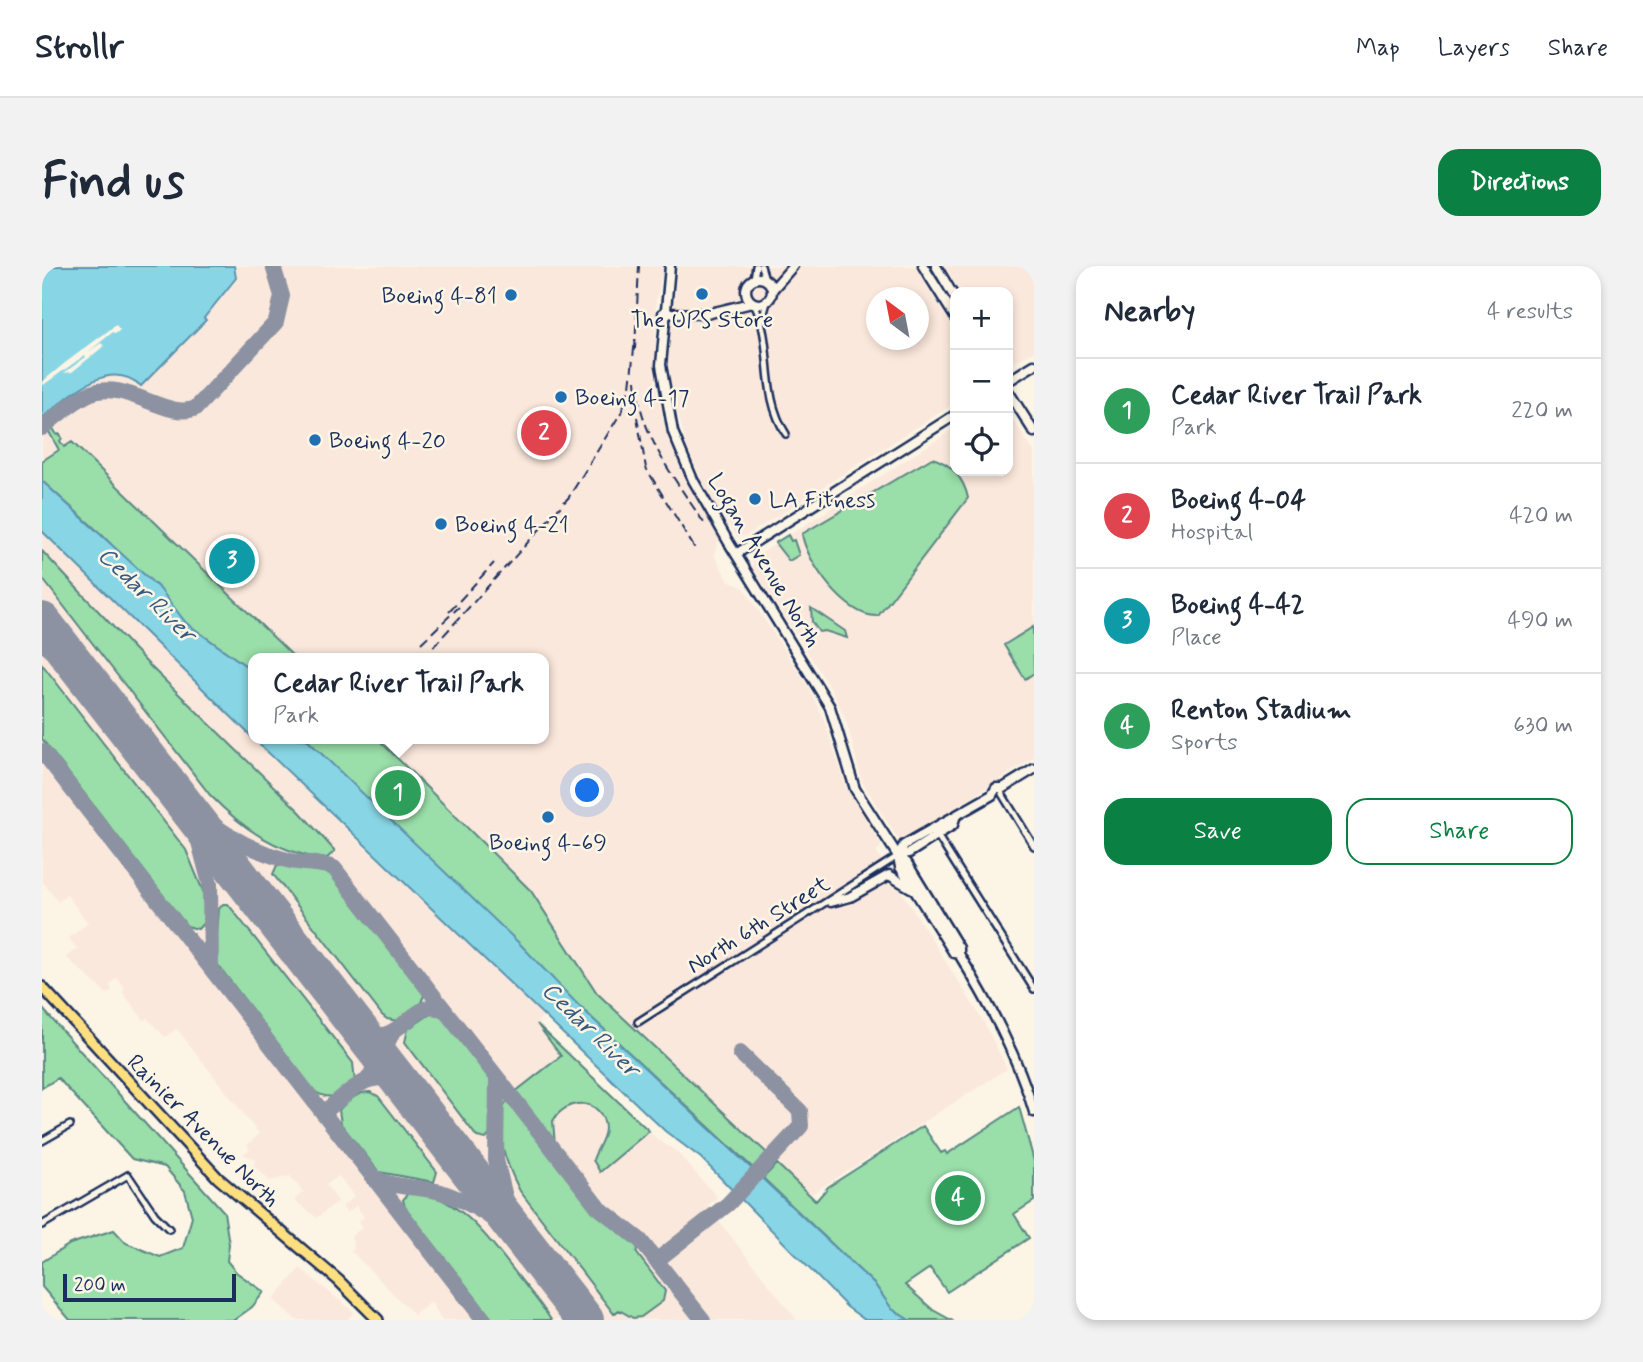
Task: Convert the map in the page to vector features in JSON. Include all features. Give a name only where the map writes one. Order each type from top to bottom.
[{"type":"main road","name":"Logan Avenue North","points":[[670,266],[663,313],[661,365],[673,432],[693,480],[827,700],[855,789],[898,856],[907,863],[959,948],[959,954],[1004,1032],[1034,1112]]},
{"type":"main road","points":[[663,313],[695,315],[767,302],[772,290],[793,266]]},
{"type":"main road","points":[[923,266],[950,309]]},
{"type":"main road","points":[[936,266],[950,290]]},
{"type":"main road","points":[[730,308],[746,292],[754,279],[766,280],[786,273]]},
{"type":"main road","points":[[766,280],[772,290]]},
{"type":"main road","points":[[746,292],[753,303]]},
{"type":"main road","points":[[1013,379],[1034,365]]},
{"type":"main road","points":[[1013,399],[1034,432]]},
{"type":"main road","points":[[736,554],[950,418]]},
{"type":"main road","name":"North 6th Street","points":[[898,856],[904,845],[999,791],[1012,778],[1021,778],[1034,769]]},
{"type":"main road","name":"North 6th Street","points":[[898,856],[953,825],[955,818]]},
{"type":"main road","name":"Logan Avenue North","points":[[898,856],[900,867],[954,953],[959,954]]},
{"type":"main road","points":[[831,902],[850,897],[889,875],[915,890]]},
{"type":"main road","name":"Rainier Avenue North","points":[[42,987],[218,1178],[338,1280],[378,1320]]},
{"type":"street","points":[[754,279],[758,266]]},
{"type":"street","points":[[758,266],[766,280]]},
{"type":"street","points":[[761,324],[767,302]]},
{"type":"street","points":[[753,303],[761,324],[768,389],[786,434]]},
{"type":"street","points":[[999,791],[1034,846]]},
{"type":"street","points":[[937,835],[1031,977],[1034,989]]},
{"type":"street","name":"North 6th Street","points":[[638,1022],[831,902],[898,856]]},
{"type":"street","points":[[42,1141],[70,1125]]},
{"type":"street","points":[[42,1225],[128,1175],[155,1215],[169,1229]]},
{"type":"shaded area","points":[[234,266],[664,266],[656,301],[655,382],[668,439],[719,539],[714,555],[729,581],[744,588],[808,686],[825,722],[847,789],[879,840],[881,847],[876,851],[984,1022],[1007,1069],[810,1195],[597,993],[531,891],[383,744],[549,744],[549,653],[290,653],[73,442],[42,461],[42,418],[86,385],[105,376],[132,378],[141,386],[185,338],[187,340],[234,283]]},
{"type":"shaded area","points":[[678,266],[915,266],[928,287],[866,287],[866,350],[929,350],[929,289],[950,323],[950,406],[746,536],[737,537],[708,493],[687,448],[674,398],[668,360]]},
{"type":"shaded area","points":[[944,266],[1034,266],[1034,352],[1013,362],[1013,287],[958,287]]},
{"type":"shaded area","points":[[1013,420],[1034,452],[1034,758],[900,842],[862,782],[847,723],[832,691],[753,568],[752,559],[950,431],[950,476],[1013,476]]},
{"type":"shaded area","points":[[42,531],[248,733],[248,744],[259,744],[362,845],[445,919],[541,1012],[543,1016],[537,1022],[550,1039],[656,1138],[677,1152],[717,1197],[707,1206],[797,1320],[441,1320],[431,1302],[414,1315],[351,1251],[354,1248],[351,1236],[362,1228],[358,1221],[364,1217],[356,1206],[347,1213],[342,1206],[354,1197],[339,1176],[326,1185],[338,1201],[317,1218],[294,1200],[303,1192],[290,1176],[270,1181],[254,1166],[255,1159],[243,1154],[250,1149],[247,1145],[259,1134],[177,1029],[165,1037],[147,1018],[144,1020],[122,992],[125,989],[117,978],[110,984],[112,990],[107,994],[66,957],[77,949],[69,938],[88,923],[67,895],[58,902],[42,881]]},
{"type":"shaded area","points":[[300,1268],[354,1312],[347,1320],[296,1320],[273,1299]]},
{"type":"green space","points":[[45,415],[57,435],[60,434],[64,447],[72,442],[290,653],[248,653],[248,667],[186,623],[101,534],[42,481],[42,461],[59,450],[42,419]]},
{"type":"green space","points":[[932,458],[950,468],[950,476],[958,476],[968,498],[878,616],[853,608],[841,598],[819,572],[802,534]]},
{"type":"green space","points":[[788,535],[791,541],[794,540],[799,555],[789,561],[775,543]]},
{"type":"green space","points":[[42,551],[149,665],[300,812],[335,851],[327,858],[321,859],[274,844],[247,828],[210,795],[42,578]]},
{"type":"green space","points":[[811,608],[845,631],[847,638],[825,631],[819,632],[812,622]]},
{"type":"green space","points":[[1033,627],[1034,673],[1025,679],[1004,645]]},
{"type":"green space","points":[[42,664],[186,850],[203,891],[206,920],[198,929],[187,926],[42,739]]},
{"type":"green space","points":[[311,744],[383,744],[531,891],[597,993],[768,1154],[754,1169],[578,1005]]},
{"type":"green space","points":[[277,865],[331,873],[337,877],[421,986],[425,993],[420,1005],[398,1021],[382,1015],[273,874]]},
{"type":"green space","points":[[223,904],[228,904],[353,1063],[355,1082],[336,1096],[320,1095],[314,1091],[215,961],[219,909]]},
{"type":"green space","points":[[42,1008],[224,1212],[229,1244],[227,1261],[236,1272],[264,1292],[252,1307],[234,1320],[70,1320],[42,1287],[42,1262],[70,1244],[114,1230],[126,1243],[160,1257],[183,1248],[192,1217],[185,1191],[165,1167],[132,1159],[58,1078],[42,1088]]},
{"type":"green space","points":[[432,1013],[445,1016],[492,1078],[494,1087],[490,1134],[486,1139],[477,1137],[405,1042],[408,1029]]},
{"type":"green space","points":[[537,1024],[649,1131],[600,1172],[593,1160],[605,1132],[603,1118],[598,1110],[591,1106],[575,1104],[559,1113],[553,1121],[555,1145],[515,1092],[561,1056]]},
{"type":"green space","points":[[370,1092],[378,1096],[437,1172],[434,1182],[379,1172],[341,1124],[339,1110],[353,1098]]},
{"type":"green space","points":[[507,1101],[590,1205],[639,1248],[636,1252],[665,1291],[663,1301],[641,1317],[633,1318],[619,1310],[614,1314],[520,1191],[506,1159],[500,1134],[502,1111]]},
{"type":"green space","points":[[1019,1107],[1034,1161],[1034,1201],[1014,1214],[1029,1238],[947,1292],[930,1268],[905,1285],[933,1310],[951,1320],[909,1320],[892,1309],[875,1285],[763,1178],[777,1164],[816,1201],[828,1187],[923,1126],[941,1153],[945,1151],[947,1154]]},
{"type":"green space","points":[[410,1190],[443,1200],[470,1220],[494,1245],[551,1320],[493,1320],[405,1207],[403,1200]]},
{"type":"water","points":[[42,266],[234,266],[236,278],[204,318],[206,320],[141,386],[128,378],[115,375],[102,377],[76,391],[42,418]]},
{"type":"water","name":"Cedar River","points":[[42,481],[160,589],[186,623],[248,667],[248,733],[42,531]]},
{"type":"water","name":"Cedar River","points":[[259,744],[311,744],[520,944],[578,1005],[875,1285],[892,1309],[909,1320],[865,1320],[847,1307],[701,1158],[665,1131]]},
{"type":"pier","points":[[116,325],[120,330],[115,334],[113,332],[87,353],[101,343],[104,346],[72,372],[64,373],[86,357],[85,355],[42,386],[42,382],[65,363]]},
{"type":"pier","points":[[756,1167],[766,1175],[740,1202],[731,1193]]},
{"type":"taxiway","points":[[42,428],[78,400],[104,390],[118,391],[172,409],[185,411],[196,408],[276,322],[282,296],[273,266]]},
{"type":"taxiway","points":[[42,645],[64,650]]},
{"type":"taxiway","points":[[42,751],[484,1320]]},
{"type":"taxiway","points":[[176,792],[201,816],[243,843],[291,861],[334,868],[598,1207],[640,1240],[703,1320]]},
{"type":"taxiway","points":[[181,804],[199,842],[210,884],[211,968]]},
{"type":"taxiway","points":[[359,1029],[373,1035],[386,1034],[426,1009],[436,1008],[447,1013]]},
{"type":"taxiway","points":[[389,1068],[385,1048],[392,1033]]},
{"type":"taxiway","points":[[367,1080],[374,1062],[370,1042]]},
{"type":"taxiway","points":[[656,1261],[728,1204],[801,1126],[800,1111],[740,1053]]},
{"type":"taxiway","points":[[323,1113],[352,1089],[372,1079],[382,1078],[405,1088]]},
{"type":"taxiway","points":[[497,1078],[496,1160],[505,1197],[524,1239]]},
{"type":"taxiway","points":[[372,1175],[387,1183],[433,1190],[467,1203],[501,1225],[532,1253]]},
{"type":"runway","points":[[42,621],[585,1320]]},
{"type":"railway","points":[[635,349],[639,266]]},
{"type":"railway","points":[[433,647],[569,497],[622,411],[630,387],[635,339]]},
{"type":"railway","points":[[636,380],[644,420],[652,439],[706,526]]},
{"type":"railway","points":[[637,417],[646,468],[697,552]]},
{"type":"railway","points":[[449,612],[494,563]]},
{"type":"railway","points":[[421,643],[459,607]]},
{"type":"place","name":"The UPS Store","points":[[702,294]]},
{"type":"place","name":"Boeing 4-81","points":[[511,295]]},
{"type":"place","name":"Boeing 4-17","points":[[561,397]]},
{"type":"place","name":"Boeing 4-04","points":[[544,433]]},
{"type":"place","name":"Boeing 4-20","points":[[315,440]]},
{"type":"place","name":"LA Fitness","points":[[755,499]]},
{"type":"place","name":"Boeing 4-21","points":[[441,524]]},
{"type":"place","name":"Boeing 4-42","points":[[232,561]]},
{"type":"place","name":"Cedar River Trail Park","points":[[398,793]]},
{"type":"place","name":"Boeing 4-69","points":[[548,817]]},
{"type":"place","name":"Renton Stadium","points":[[958,1198]]}]
